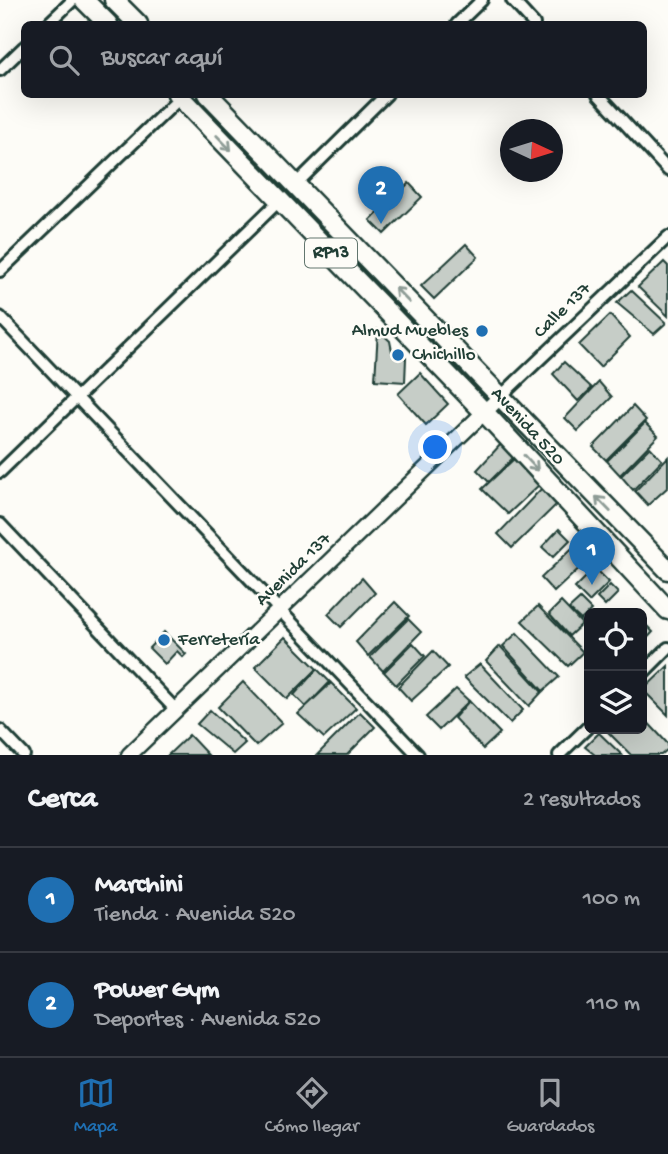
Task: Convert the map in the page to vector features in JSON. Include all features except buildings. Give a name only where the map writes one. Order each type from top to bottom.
[{"type":"main road","points":[[84,0],[105,21]]},
{"type":"main road","points":[[114,0],[135,21]]},
{"type":"main road","name":"Avenida 520","points":[[180,98],[485,413],[668,610]]},
{"type":"main road","name":"Avenida 520","points":[[212,98],[668,570]]},
{"type":"street","points":[[51,21],[73,0]]},
{"type":"street","points":[[460,21],[482,0]]},
{"type":"street","points":[[512,0],[531,21]]},
{"type":"street","points":[[0,70],[21,50]]},
{"type":"street","points":[[0,271],[176,98]]},
{"type":"street","points":[[296,184],[383,98]]},
{"type":"street","points":[[602,98],[668,170]]},
{"type":"street","points":[[0,472],[280,200]]},
{"type":"street","name":"Calle 137","points":[[485,413],[668,237]]},
{"type":"street","points":[[0,317],[418,755]]},
{"type":"street","name":"Avenida 137","points":[[129,755],[485,413]]},
{"type":"street","points":[[0,524],[175,709]]},
{"type":"street","points":[[645,671],[668,648]]},
{"type":"street","points":[[0,730],[24,755]]},
{"type":"street","points":[[559,755],[584,731]]},
{"type":"place","name":"Power Gym","points":[[381,224]]},
{"type":"place","name":"Almud Muebles","points":[[482,331]]},
{"type":"place","name":"Chichillo","points":[[398,355]]},
{"type":"place","name":"Marchini","points":[[592,585]]},
{"type":"place","name":"Ferretería","points":[[164,640]]}]
